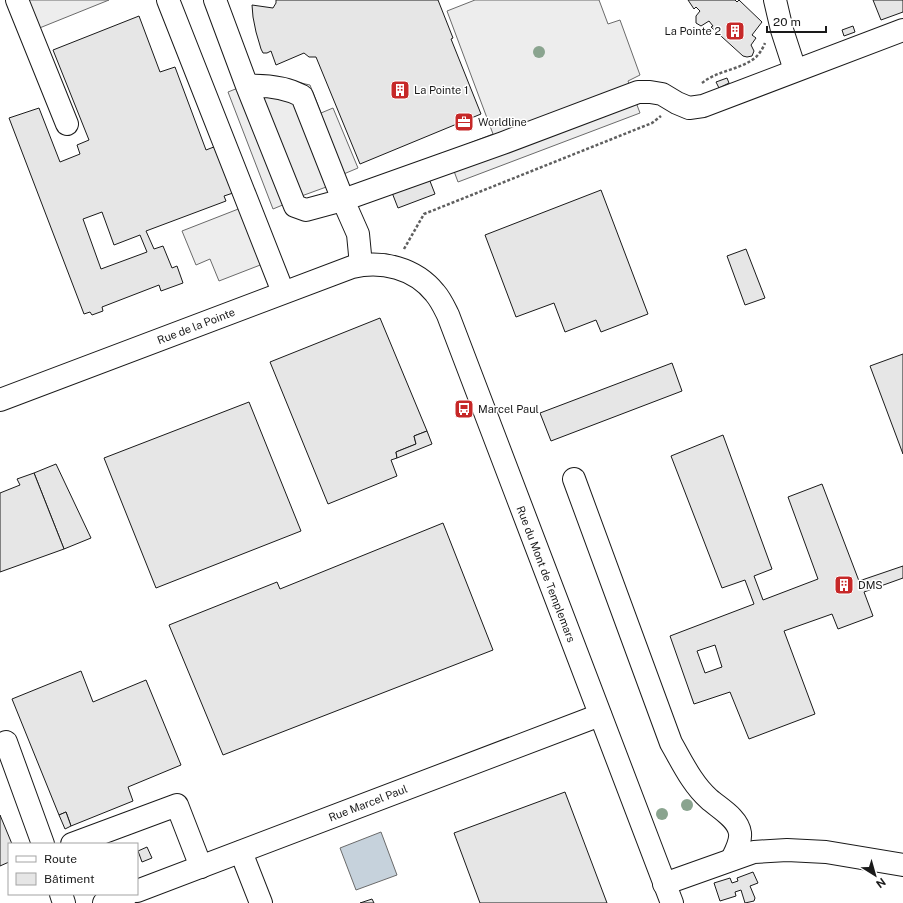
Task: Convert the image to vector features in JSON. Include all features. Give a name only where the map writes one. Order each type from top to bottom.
[{"type":"street","points":[[17,0],[67,124]]},
{"type":"street","points":[[168,0],[283,292]]},
{"type":"street","points":[[215,0],[247,86],[295,206],[306,210],[343,200],[503,144],[638,92],[650,92],[689,108],[703,106],[903,30]]},
{"type":"street","points":[[763,0],[777,9],[795,70]]},
{"type":"street","points":[[247,86],[260,85],[272,87],[293,91],[302,96],[358,234],[361,265]]},
{"type":"street","name":"Rue de la Pointe","points":[[0,400],[352,267],[370,264],[394,266]]},
{"type":"street","name":"Rue du Mont de Templemars","points":[[394,266],[410,273],[428,285],[436,294],[448,315],[668,893]]},
{"type":"street","points":[[574,479],[671,743],[691,779],[708,799],[728,813],[740,832],[738,846],[732,859]]},
{"type":"street","name":"Rue Marcel Paul","points":[[138,891],[600,715]]},
{"type":"street","points":[[6,742],[43,843]]},
{"type":"street","points":[[75,843],[177,805],[200,867]]},
{"type":"street","points":[[668,893],[732,859],[754,852],[787,850],[826,852],[903,865]]},
{"type":"street","points":[[241,852],[261,903]]},
{"type":"street","points":[[104,903],[125,895]]},
{"type":"path","points":[[394,266],[424,214],[652,124],[669,99],[711,76],[745,64],[758,56],[766,42]]},
{"type":"shaded area","points":[[25,0],[109,0],[37,29]]},
{"type":"shaded area","points":[[475,0],[599,0],[608,24],[620,20],[640,75],[628,81],[640,113],[458,182],[447,152],[493,134],[447,11]]},
{"type":"shaded area","points":[[268,76],[310,85],[321,113],[333,108],[358,168],[327,181],[329,186],[285,202],[285,204],[273,209],[228,92]]},
{"type":"shaded area","points":[[246,206],[268,262],[219,281],[210,259],[196,265],[182,231]]},
{"type":"shaded area","points":[[381,832],[397,875],[356,890],[340,848]]},
{"type":"building","name":"La Pointe 1","points":[[276,0],[438,0],[453,38],[451,39],[481,114],[360,164],[316,57],[309,57],[304,53],[276,65],[271,51],[263,53],[256,32],[252,5],[273,8]]},
{"type":"building","name":"La Pointe 2","points":[[688,0],[735,0],[737,2],[739,0],[762,22],[752,35],[756,38],[751,45],[754,51],[752,56],[743,56],[711,27],[713,26],[709,21],[701,26],[696,23],[696,16],[700,11],[696,7],[694,9]]},
{"type":"building","points":[[873,0],[903,0],[903,12],[881,20]]},
{"type":"building","points":[[139,16],[160,72],[175,67],[206,150],[219,145],[236,192],[224,196],[226,201],[146,231],[154,249],[163,246],[172,268],[177,266],[183,283],[161,291],[159,285],[102,307],[103,311],[92,315],[90,312],[84,314],[9,118],[39,108],[60,162],[80,154],[77,145],[89,140],[53,50]],"holes":[[[102,212],[114,245],[140,235],[147,252],[101,269],[83,219]]]},
{"type":"building","points":[[853,26],[855,32],[844,36],[842,30]]},
{"type":"building","points":[[727,78],[729,83],[719,88],[716,82]]},
{"type":"building","points":[[428,176],[435,194],[398,208],[391,190]]},
{"type":"building","points":[[601,190],[648,314],[601,332],[596,320],[565,332],[554,303],[516,317],[485,235]]},
{"type":"building","points":[[746,249],[765,298],[745,305],[727,256]]},
{"type":"building","points":[[380,318],[427,431],[414,436],[416,444],[396,452],[397,458],[391,460],[397,476],[328,504],[270,362]]},
{"type":"building","points":[[903,354],[903,454],[870,366]]},
{"type":"building","points":[[672,363],[682,391],[551,441],[540,413]]},
{"type":"building","points":[[249,402],[301,531],[156,588],[104,458]]},
{"type":"building","points":[[427,431],[432,444],[397,458],[396,452],[416,444],[414,436]]},
{"type":"building","name":"DMS","points":[[723,435],[772,569],[754,576],[763,600],[818,579],[788,497],[822,484],[859,581],[903,566],[903,578],[864,592],[873,616],[838,629],[832,614],[784,631],[815,714],[749,739],[730,692],[694,704],[670,636],[754,604],[745,580],[722,588],[671,456]],"holes":[[[715,645],[722,667],[705,673],[697,651]]]},
{"type":"building","points":[[56,464],[91,538],[64,549],[34,473]]},
{"type":"building","points":[[34,473],[64,549],[0,572],[0,493],[20,485],[17,479]]},
{"type":"building","points":[[443,523],[493,650],[223,755],[169,625],[277,582],[280,589]]},
{"type":"building","points":[[81,671],[93,702],[146,680],[181,765],[128,787],[133,801],[71,826],[66,812],[59,815],[12,699]]},
{"type":"building","points":[[565,792],[607,903],[480,903],[454,833]]},
{"type":"building","points":[[66,812],[71,826],[65,829],[59,815]]},
{"type":"building","points":[[0,815],[12,843],[8,843],[8,862],[0,866]]},
{"type":"building","points":[[147,847],[152,858],[142,862],[138,851]]},
{"type":"building","points":[[753,872],[758,883],[750,886],[755,898],[754,901],[745,903],[741,890],[735,892],[736,896],[720,901],[714,883],[730,878],[732,883],[738,881],[737,878]]},
{"type":"building","points":[[372,899],[374,903],[360,903]]},
{"type":"place","name":"La Pointe 2","points":[[735,31]]},
{"type":"place","name":"La Pointe 1","points":[[400,90]]},
{"type":"place","name":"Worldline","points":[[464,122]]},
{"type":"place","name":"Marcel Paul","points":[[464,409]]},
{"type":"place","name":"DMS","points":[[844,585]]}]
